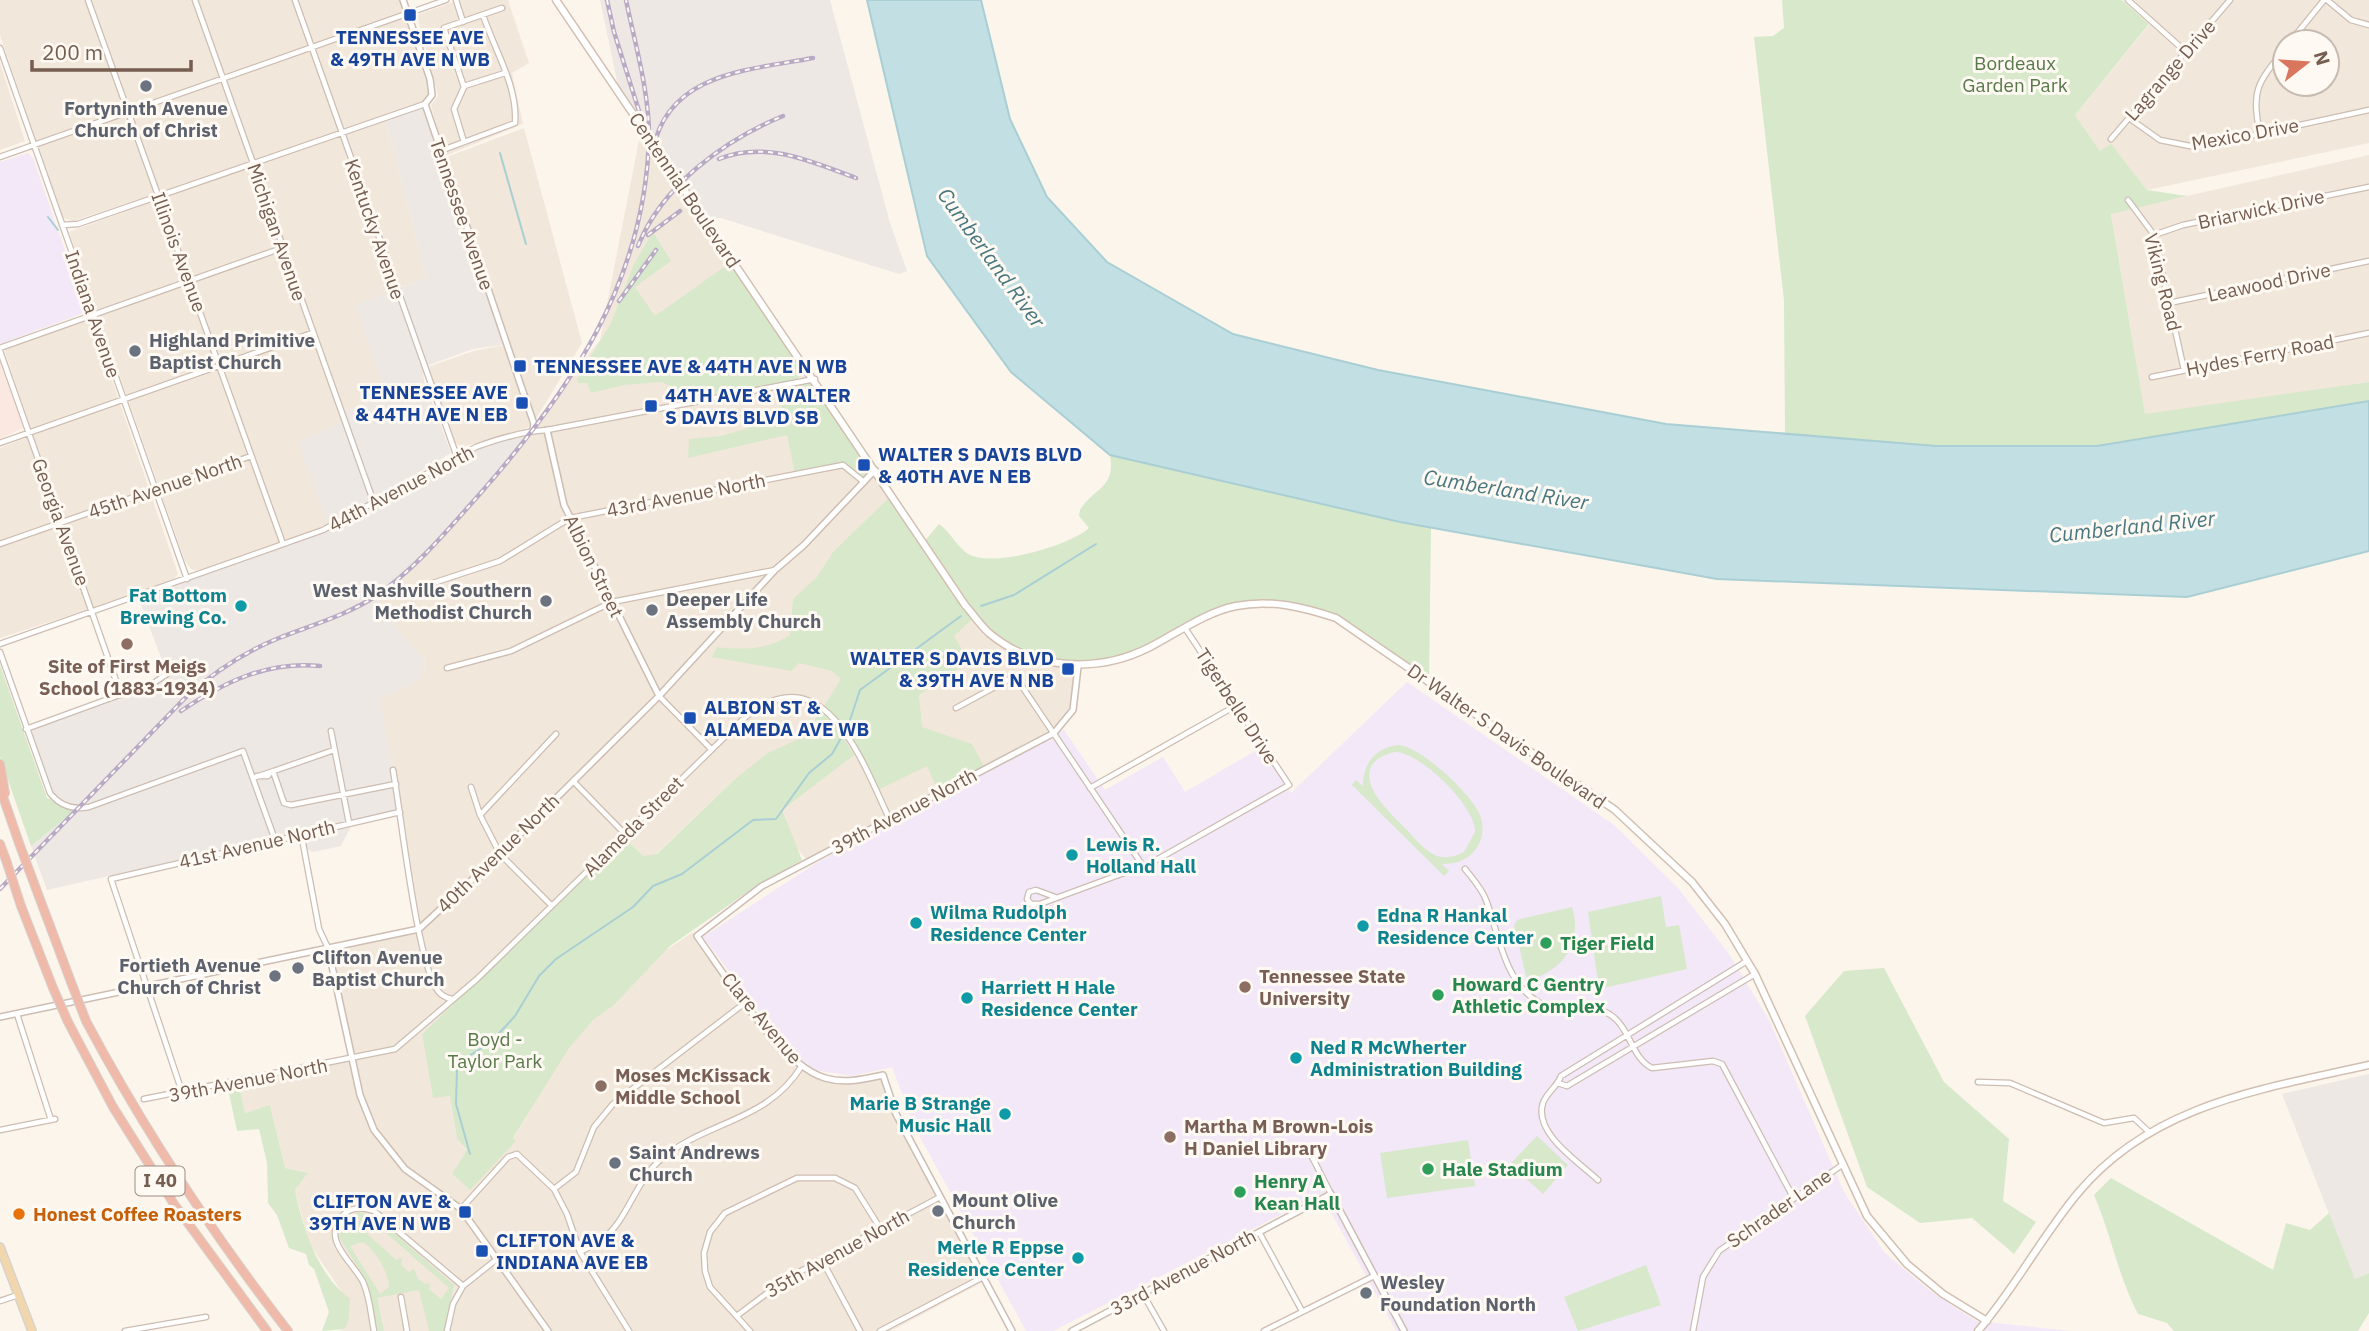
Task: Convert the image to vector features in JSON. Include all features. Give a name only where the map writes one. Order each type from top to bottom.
[{"type":"highway","points":[[0,764],[9,813]]},
{"type":"highway","name":"I 40","points":[[0,788],[86,1021],[145,1128],[289,1331]]},
{"type":"highway","name":"I 40","points":[[0,844],[53,988],[113,1107],[174,1204],[267,1331]]},
{"type":"main road","name":"Centennial Boulevard","points":[[556,0],[875,470]]},
{"type":"main road","name":"Dr Walter S Davis Boulevard","points":[[875,470],[965,604],[990,633],[1024,653],[1078,667],[1125,658],[1236,606],[1273,603],[1302,606],[1336,618],[1615,810],[1692,882],[1726,924],[1779,1021],[1867,1216],[1907,1264],[1943,1294],[1987,1321]]},
{"type":"main road","points":[[1978,1331],[2076,1195],[2095,1173],[2148,1131],[2218,1101],[2369,1065]]},
{"type":"main road","points":[[0,1247],[32,1331]]},
{"type":"street","name":"Illinois Avenue","points":[[89,0],[282,544]]},
{"type":"street","name":"Michigan Avenue","points":[[195,0],[374,503]]},
{"type":"street","name":"Kentucky Avenue","points":[[295,0],[457,457]]},
{"type":"street","name":"Tennessee Avenue","points":[[402,0],[430,79],[432,95],[425,104],[508,344],[534,429]]},
{"type":"street","points":[[0,157],[446,0]]},
{"type":"street","points":[[456,0],[463,22]]},
{"type":"street","name":"Lagrange Drive","points":[[2111,139],[2230,0]]},
{"type":"street","points":[[2302,28],[2325,0],[2351,20],[2369,25]]},
{"type":"street","points":[[2132,1],[2186,52]]},
{"type":"street","points":[[464,142],[454,109],[464,86],[444,28],[502,8]]},
{"type":"street","points":[[440,151],[515,123],[516,111],[505,73],[483,15]]},
{"type":"street","name":"Indiana Avenue","points":[[0,48],[187,579]]},
{"type":"street","points":[[2260,133],[2254,97],[2260,80],[2271,66]]},
{"type":"street","points":[[464,86],[505,73]]},
{"type":"street","points":[[62,225],[78,224],[425,104]]},
{"type":"street","name":"Mexico Drive","points":[[2129,118],[2153,137],[2173,144],[2217,144],[2369,110]]},
{"type":"street","name":"Briarwick Drive","points":[[2154,235],[2183,225],[2369,187]]},
{"type":"street","name":"Viking Road","points":[[2128,200],[2154,235],[2184,370]]},
{"type":"street","points":[[0,350],[93,314],[282,248]]},
{"type":"street","name":"Leawood Drive","points":[[2169,303],[2369,261]]},
{"type":"street","points":[[0,443],[312,333]]},
{"type":"street","name":"Hydes Ferry Road","points":[[2152,377],[2369,334]]},
{"type":"street","name":"Georgia Avenue","points":[[0,350],[121,695]]},
{"type":"street","name":"44th Avenue North","points":[[0,643],[323,530],[476,447],[534,429],[547,430],[815,379]]},
{"type":"street","name":"Albion Street","points":[[547,430],[559,490],[570,518],[659,696]]},
{"type":"street","name":"45th Avenue North","points":[[0,544],[251,456]]},
{"type":"street","name":"43rd Avenue North","points":[[433,583],[500,561],[570,518],[843,465],[864,482]]},
{"type":"street","name":"40th Avenue North","points":[[0,1017],[419,929],[500,854],[659,696],[775,570],[875,470]]},
{"type":"street","points":[[447,668],[511,651],[612,602],[775,570]]},
{"type":"street","name":"Tigerbelle Drive","points":[[1143,866],[1289,785],[1185,628]]},
{"type":"street","points":[[0,652],[50,793],[64,806],[77,809],[89,807],[243,751],[255,777],[275,839]]},
{"type":"street","name":"39th Avenue North","points":[[697,936],[762,886],[1054,733],[1073,710],[1078,667]]},
{"type":"street","points":[[26,729],[121,695],[167,674]]},
{"type":"street","points":[[956,708],[1015,676],[1143,866],[1055,897],[1032,905],[1027,899],[1028,893],[1035,890],[1055,897]]},
{"type":"street","points":[[659,696],[711,749]]},
{"type":"street","name":"Alameda Street","points":[[353,1060],[395,1049],[418,1032],[711,749],[759,707],[789,699],[812,703],[834,716],[849,734],[889,818]]},
{"type":"street","points":[[1090,788],[1237,705]]},
{"type":"street","points":[[331,731],[349,823]]},
{"type":"street","points":[[480,815],[556,734]]},
{"type":"street","points":[[255,777],[334,750]]},
{"type":"street","points":[[393,770],[419,929],[437,990],[453,999]]},
{"type":"street","points":[[272,772],[284,803],[291,805],[396,784]]},
{"type":"street","points":[[573,781],[625,834]]},
{"type":"street","points":[[471,786],[480,815],[500,854],[551,905]]},
{"type":"street","name":"41st Avenue North","points":[[147,985],[110,884],[114,876],[400,812]]},
{"type":"street","points":[[301,833],[319,929],[328,948],[360,1095],[380,1140],[411,1175],[461,1209],[548,1331]]},
{"type":"street","points":[[1465,869],[1486,897],[1505,959],[1528,993],[1539,1002],[1553,1007],[1605,1012],[1618,1021],[1646,1065],[1654,1068],[1713,1061],[1722,1064],[1793,1197]]},
{"type":"street","name":"Clare Avenue","points":[[697,936],[746,1002],[801,1068],[838,1080],[883,1075],[896,1114],[940,1197]]},
{"type":"street","points":[[1598,1180],[1543,1123],[1543,1102],[1561,1076],[1747,961]]},
{"type":"street","points":[[1558,1083],[1567,1086],[1755,974]]},
{"type":"street","points":[[147,985],[182,1092]]},
{"type":"street","points":[[554,1189],[576,1172],[594,1127],[613,1104],[746,1002]]},
{"type":"street","points":[[0,1130],[53,1119],[17,1014]]},
{"type":"street","name":"39th Avenue North","points":[[144,1099],[353,1060]]},
{"type":"street","points":[[580,1252],[605,1238],[659,1160],[684,1144],[768,1104],[785,1091],[801,1068]]},
{"type":"street","points":[[1978,1082],[2010,1083],[2104,1123],[2134,1118],[2148,1131]]},
{"type":"street","points":[[461,1209],[508,1157],[517,1154],[554,1189],[567,1214],[580,1252],[629,1331]]},
{"type":"street","points":[[1311,1155],[1404,1331]]},
{"type":"street","name":"Schrader Lane","points":[[1693,1331],[1703,1277],[1710,1261],[1737,1236],[1842,1165]]},
{"type":"street","points":[[750,1331],[710,1287],[705,1271],[704,1253],[710,1232],[725,1213],[797,1178],[835,1178],[855,1188],[880,1228]]},
{"type":"street","name":"33rd Avenue North","points":[[1072,1331],[1331,1194]]},
{"type":"street","points":[[940,1197],[1012,1331]]},
{"type":"street","name":"35th Avenue North","points":[[738,1315],[786,1279],[940,1197]]},
{"type":"street","points":[[374,1331],[364,1286],[336,1241],[336,1228],[342,1216],[360,1208],[374,1211],[463,1286]]},
{"type":"street","points":[[1259,1232],[1302,1311]]},
{"type":"street","points":[[447,1331],[453,1304],[463,1286],[497,1259]]},
{"type":"street","points":[[822,1260],[860,1331]]},
{"type":"street","points":[[1264,1331],[1374,1276]]},
{"type":"street","points":[[880,1331],[983,1277]]},
{"type":"street","points":[[1143,1294],[1164,1331]]},
{"type":"street","points":[[0,1301],[18,1295]]},
{"type":"street","points":[[401,1297],[407,1331]]},
{"type":"street","points":[[125,1331],[206,1317]]},
{"type":"shaded area","points":[[0,0],[400,0],[432,95],[425,104],[385,118],[426,278],[396,289],[386,396],[342,412],[345,421],[328,527],[198,571],[191,569],[185,561],[69,232],[360,127],[73,221],[63,218],[0,35]]},
{"type":"shaded area","points":[[459,0],[508,0],[529,63],[512,73],[523,124],[445,156],[431,105],[438,96],[417,15]]},
{"type":"shaded area","points":[[600,0],[830,0],[890,223],[907,271],[899,274],[721,218],[695,219],[621,100]]},
{"type":"shaded area","points":[[2134,0],[2369,0],[2369,143],[2147,190],[2111,145],[2100,151],[2075,115],[2154,19]]},
{"type":"shaded area","points":[[0,63],[25,141],[0,150]]},
{"type":"shaded area","points":[[425,104],[508,344],[473,349],[423,367],[424,381],[451,453],[350,514],[476,447],[536,429],[379,601],[404,637],[424,659],[425,669],[419,680],[380,699],[400,810],[353,822],[341,846],[313,852],[282,837],[47,890],[31,846],[77,809],[50,793],[26,729],[121,695],[167,674],[138,596],[328,527],[298,442],[344,421],[341,412],[386,396],[355,305],[426,278],[385,118]]},
{"type":"shaded area","points":[[642,125],[965,604],[1078,667],[1075,704],[1062,726],[809,862],[733,781],[653,857],[643,856],[625,838],[619,840],[453,1000],[455,1002],[422,1034],[433,1097],[450,1096],[457,1139],[467,1151],[452,1174],[470,1189],[516,1141],[513,1139],[568,1048],[593,1020],[613,1006],[665,951],[693,932],[746,1002],[801,1067],[832,1079],[883,1075],[896,1114],[985,1281],[891,1331],[338,1331],[344,1329],[343,1294],[309,1243],[295,1190],[308,1173],[285,1168],[270,1105],[245,1113],[238,1082],[353,1060],[328,948],[419,929],[380,699],[419,680],[425,669],[424,659],[404,637],[379,601],[529,436],[540,415],[600,340]]},
{"type":"shaded area","points":[[524,128],[582,343],[537,417],[527,428],[462,447],[455,443],[427,367],[474,351],[509,344],[447,157]]},
{"type":"shaded area","points":[[28,153],[33,158],[85,309],[81,314],[0,344],[0,162]]},
{"type":"shaded area","points":[[2369,155],[2369,382],[2145,415],[2111,213]]},
{"type":"shaded area","points":[[88,319],[92,321],[178,574],[174,579],[0,638],[0,448],[33,435],[4,349]]},
{"type":"shaded area","points":[[0,362],[23,428],[0,439]]},
{"type":"shaded area","name":"Tennessee State University","points":[[1407,682],[1614,825],[1677,887],[1729,954],[1769,1020],[1844,1192],[1884,1252],[1930,1291],[1976,1321],[2071,1331],[1396,1331],[1321,1194],[1053,1331],[1026,1331],[914,1126],[892,1067],[852,1076],[814,1070],[789,1050],[703,937],[818,862],[1064,730],[1105,790],[1163,757],[1185,792],[1262,747],[1291,793]]},
{"type":"shaded area","points":[[2369,1074],[2369,1273],[2355,1280],[2282,1094]]},
{"type":"green space","name":"Bordeaux Garden Park","points":[[1782,0],[2122,0],[2149,24],[2075,115],[2100,151],[2111,144],[2147,190],[2187,196],[2111,214],[2145,414],[2369,382],[2369,401],[2097,446],[1936,446],[1785,434],[1784,300],[1754,37],[1773,36],[1784,28]]},
{"type":"green space","points":[[653,232],[671,261],[635,287],[655,316],[727,265],[712,242],[719,238],[802,366],[797,383],[815,379],[875,470],[864,482],[843,465],[795,474],[787,435],[688,458],[689,439],[721,436],[785,417],[776,387],[685,406],[682,392],[662,382],[623,385],[591,393],[587,383],[578,383],[577,379],[611,323],[634,264]]},
{"type":"green space","points":[[1110,455],[1431,528],[1429,682],[1336,618],[1302,606],[1236,606],[1213,614],[1146,649],[1078,667],[1024,653],[990,633],[975,617],[954,636],[969,661],[919,695],[922,727],[972,744],[985,768],[939,793],[927,766],[876,791],[849,734],[823,708],[841,679],[832,671],[799,663],[791,671],[712,657],[717,647],[755,648],[773,644],[790,635],[793,599],[817,577],[833,552],[892,495],[924,542],[939,524],[970,555],[996,558],[1031,553],[1065,542],[1089,528],[1079,516],[1080,510],[1107,481],[1110,475]]},
{"type":"green space","points":[[0,665],[47,798],[77,809],[31,846],[0,757]]},
{"type":"green space","name":"Boyd - Taylor Park","points":[[820,711],[832,719],[854,755],[782,810],[802,860],[752,889],[670,946],[613,1006],[593,1020],[569,1048],[513,1138],[516,1141],[470,1190],[452,1174],[467,1150],[457,1139],[450,1096],[433,1098],[422,1034],[625,838],[643,856],[657,854],[733,781],[766,754],[805,736]]},
{"type":"green space","points":[[1391,746],[1408,747],[1444,772],[1466,794],[1481,818],[1482,832],[1476,849],[1461,861],[1442,864],[1449,871],[1444,876],[1352,785],[1356,780],[1363,786],[1368,763]],"holes":[[[1394,752],[1405,754],[1445,782],[1467,809],[1475,832],[1464,852],[1448,857],[1432,854],[1378,799],[1369,777],[1371,767],[1379,758]]]},
{"type":"green space","points":[[1661,896],[1666,927],[1679,925],[1687,969],[1599,989],[1588,912]]},
{"type":"green space","name":"Tiger Field","points":[[1572,907],[1575,932],[1567,954],[1551,970],[1527,980],[1514,925],[1517,920]]},
{"type":"green space","points":[[1884,968],[1944,1082],[2009,1139],[2003,1201],[2036,1222],[2014,1254],[1972,1218],[1920,1223],[1867,1187],[1805,1016],[1844,971]]},
{"type":"green space","points":[[238,1082],[245,1113],[270,1105],[285,1168],[308,1173],[295,1190],[298,1205],[320,1264],[338,1289],[350,1299],[348,1323],[344,1329],[322,1331],[329,1312],[314,1269],[309,1265],[306,1254],[289,1248],[277,1215],[268,1203],[267,1163],[259,1129],[237,1131],[227,1084]]},
{"type":"green space","points":[[1537,1136],[1568,1165],[1543,1194],[1510,1164]]},
{"type":"green space","name":"Hale Stadium","points":[[1468,1140],[1475,1186],[1387,1198],[1380,1153]]},
{"type":"green space","points":[[2111,1178],[2273,1270],[2286,1223],[2310,1230],[2329,1213],[2355,1279],[2369,1273],[2369,1313],[2358,1331],[2174,1331],[2167,1323],[2138,1314],[2125,1285],[2094,1195]]},
{"type":"green space","points":[[357,1212],[375,1216],[454,1285],[444,1331],[429,1331],[419,1290],[377,1298],[384,1331],[378,1331],[367,1282],[339,1237],[343,1222]],"holes":[[[369,1218],[449,1288],[441,1299],[429,1289],[430,1283],[425,1284],[418,1279],[414,1269],[409,1272],[401,1265],[402,1258],[396,1260],[364,1231],[363,1227]],[[363,1242],[376,1256],[387,1275],[389,1287],[380,1294],[350,1246]]]},
{"type":"green space","points":[[1646,1265],[1661,1305],[1578,1331],[1564,1297]]},
{"type":"water","name":"Cumberland River","points":[[867,0],[981,0],[1010,119],[1047,197],[1107,262],[1233,334],[1378,370],[1666,424],[1936,446],[2097,446],[2369,401],[2369,551],[2187,597],[1717,579],[1400,522],[1110,455],[1011,372],[927,256]]},
{"type":"waterway","points":[[500,153],[526,244]]},
{"type":"waterway","points":[[48,217],[58,230]]},
{"type":"waterway","points":[[981,606],[1014,595],[1096,544]]},
{"type":"waterway","points":[[850,720],[860,690],[961,616]]},
{"type":"waterway","points":[[470,1154],[456,1104],[457,1068],[461,1061],[491,1042],[515,1016],[539,976],[556,959],[633,907],[653,886],[682,874],[753,820],[776,819],[809,773],[832,754],[841,738]]},
{"type":"railway","points":[[607,0],[614,32],[639,111]]},
{"type":"railway","points":[[0,889],[186,697],[207,679],[266,644],[365,603],[404,574],[478,496],[543,416],[597,331],[618,286],[634,238],[645,189],[649,136],[647,102],[626,0]]},
{"type":"railway","points":[[653,150],[662,124],[675,104],[694,90],[715,79],[739,72],[813,58]]},
{"type":"railway","points":[[638,246],[662,204],[697,168],[739,138],[783,116]]},
{"type":"railway","points":[[719,159],[737,154],[771,152],[806,160],[856,178]]},
{"type":"railway","points":[[648,235],[680,211]]},
{"type":"railway","points":[[619,301],[656,250]]},
{"type":"railway","points":[[181,711],[213,691],[264,670],[301,665],[320,666]]},
{"type":"place","name":"TENNESSEE AVE & 49TH AVE N WB","points":[[410,15]]},
{"type":"place","name":"Fortyninth Avenue Church of Christ","points":[[146,86]]},
{"type":"place","name":"Highland Primitive Baptist Church","points":[[135,351]]},
{"type":"place","name":"TENNESSEE AVE & 44TH AVE N WB","points":[[520,366]]},
{"type":"place","name":"TENNESSEE AVE & 44TH AVE N EB","points":[[522,403]]},
{"type":"place","name":"44TH AVE & WALTER S DAVIS BLVD SB","points":[[651,406]]},
{"type":"place","name":"WALTER S DAVIS BLVD & 40TH AVE N EB","points":[[864,465]]},
{"type":"place","name":"West Nashville Southern Methodist Church","points":[[546,601]]},
{"type":"place","name":"Fat Bottom Brewing Co.","points":[[241,606]]},
{"type":"place","name":"Deeper Life Assembly Church","points":[[652,610]]},
{"type":"place","name":"Site of First Meigs School (1883-1934)","points":[[127,644]]},
{"type":"place","name":"WALTER S DAVIS BLVD & 39TH AVE N NB","points":[[1068,669]]},
{"type":"place","name":"ALBION ST & ALAMEDA AVE WB","points":[[690,718]]},
{"type":"place","name":"Lewis R. Holland Hall","points":[[1072,855]]},
{"type":"place","name":"Wilma Rudolph Residence Center","points":[[916,923]]},
{"type":"place","name":"Edna R Hankal Residence Center","points":[[1363,926]]},
{"type":"place","name":"Tiger Field","points":[[1546,943]]},
{"type":"place","name":"Clifton Avenue Baptist Church","points":[[298,968]]},
{"type":"place","name":"Fortieth Avenue Church of Christ","points":[[275,976]]},
{"type":"place","name":"Tennessee State University","points":[[1245,987]]},
{"type":"place","name":"Howard C Gentry Athletic Complex","points":[[1438,995]]},
{"type":"place","name":"Harriett H Hale Residence Center","points":[[967,998]]},
{"type":"place","name":"Ned R McWherter Administration Building","points":[[1296,1058]]},
{"type":"place","name":"Moses McKissack Middle School","points":[[601,1086]]},
{"type":"place","name":"Marie B Strange Music Hall","points":[[1005,1114]]},
{"type":"place","name":"Martha M Brown-Lois H Daniel Library","points":[[1170,1137]]},
{"type":"place","name":"Saint Andrews Church","points":[[615,1163]]},
{"type":"place","name":"Hale Stadium","points":[[1428,1169]]},
{"type":"place","name":"Henry A Kean Hall","points":[[1240,1192]]},
{"type":"place","name":"Mount Olive Church","points":[[938,1211]]},
{"type":"place","name":"CLIFTON AVE & 39TH AVE N WB","points":[[465,1212]]},
{"type":"place","name":"Honest Coffee Roasters","points":[[19,1214]]},
{"type":"place","name":"CLIFTON AVE & INDIANA AVE EB","points":[[482,1251]]},
{"type":"place","name":"Merle R Eppse Residence Center","points":[[1078,1258]]},
{"type":"place","name":"Wesley Foundation North","points":[[1366,1293]]}]
